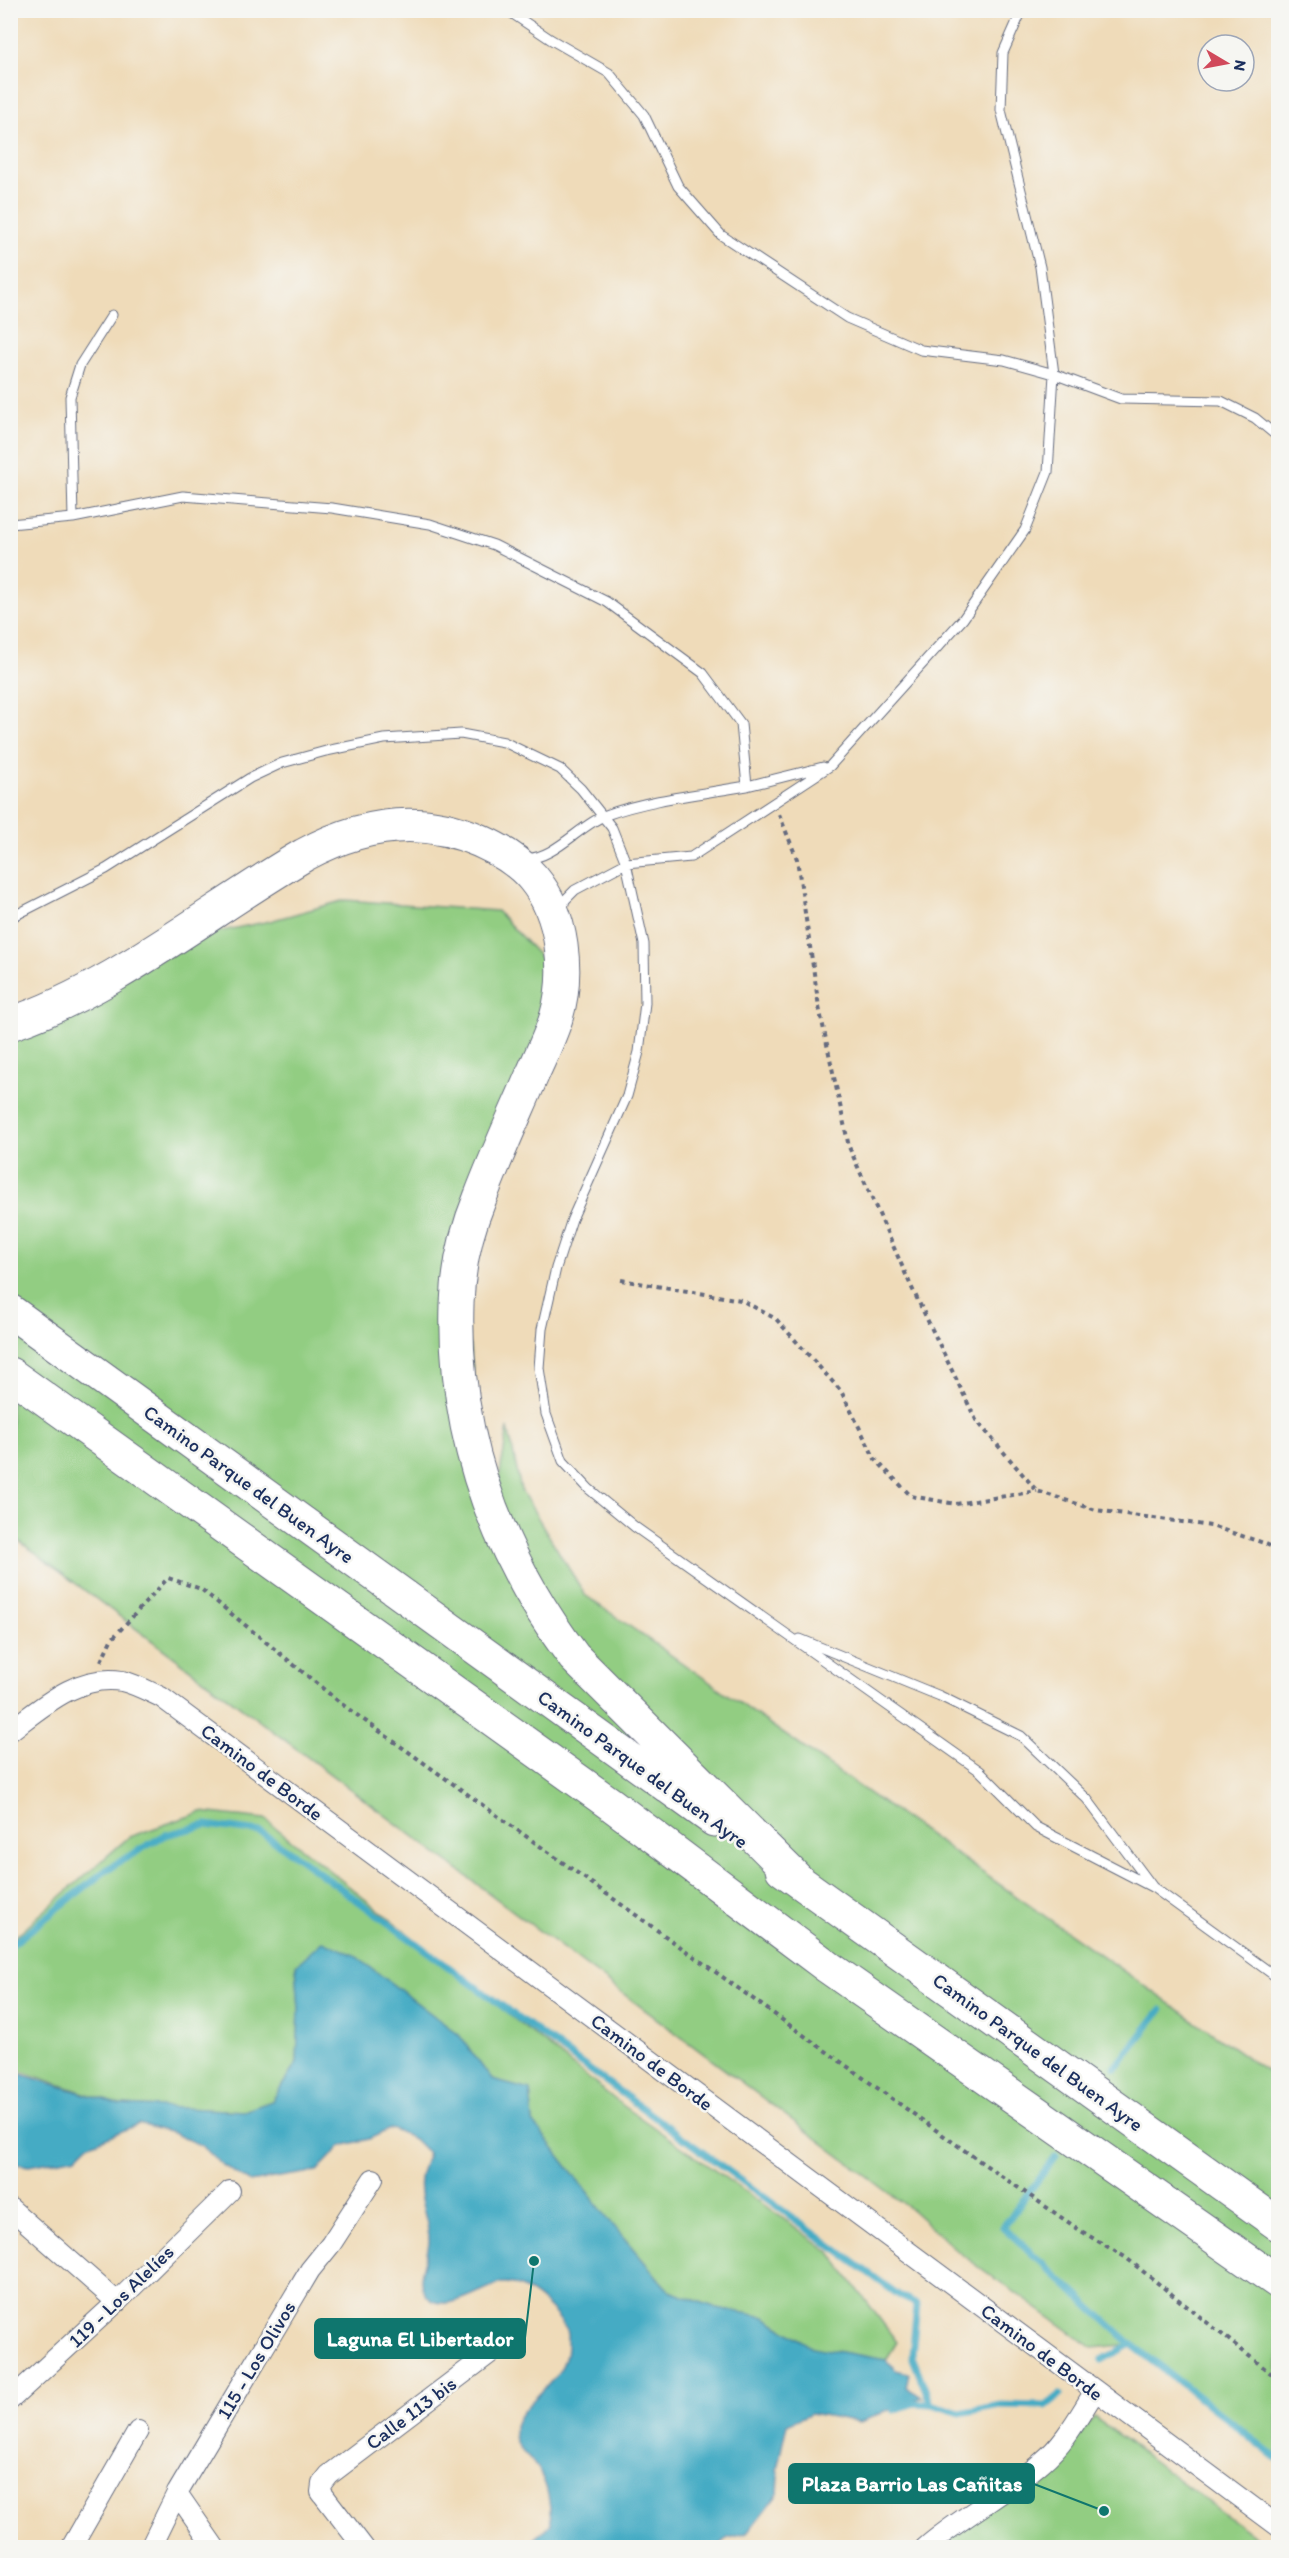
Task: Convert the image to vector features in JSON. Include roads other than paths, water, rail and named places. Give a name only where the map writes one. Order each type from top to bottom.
[{"type":"highway","points":[[10,1024],[46,1010],[116,973],[272,873],[319,847],[349,835],[385,826],[431,826],[474,838],[508,856],[529,873],[544,893],[557,928],[563,965],[560,999],[556,1018],[480,1198],[463,1250],[459,1273],[458,1362],[460,1389],[472,1452],[492,1514],[512,1560],[543,1616],[574,1657],[800,1882]]},
{"type":"highway","name":"Camino Parque del Buen Ayre","points":[[10,1311],[1278,2224]]},
{"type":"highway","points":[[10,1374],[612,1805],[828,1966],[1278,2282]]},
{"type":"street","name":"Camino de Borde","points":[[10,1731],[61,1694],[84,1684],[104,1679],[123,1682],[161,1697],[1278,2526]]},
{"type":"street","name":"115 - Los Olivos","points":[[150,2547],[177,2493],[310,2270],[331,2244],[373,2179]]},
{"type":"street","name":"119 - Los Alelíes","points":[[10,2400],[117,2302],[230,2191]]},
{"type":"street","points":[[10,2208],[117,2302]]},
{"type":"street","name":"Calle 113 bis","points":[[364,2547],[321,2492],[322,2484],[329,2475],[510,2338]]},
{"type":"street","points":[[932,2545],[1042,2462],[1064,2441],[1095,2391]]},
{"type":"street","points":[[71,2547],[138,2430]]},
{"type":"street","points":[[177,2493],[215,2547]]},
{"type":"lane","points":[[507,10],[550,39],[609,73],[644,115],[678,186],[721,235],[847,318],[921,350],[1004,360],[1054,374],[1121,399],[1221,401],[1255,418],[1278,437]]},
{"type":"lane","points":[[557,928],[565,900],[575,890],[626,863],[691,858],[830,766],[963,619],[1025,530],[1048,472],[1054,374],[1040,267],[1001,110],[1003,53],[1022,10]]},
{"type":"lane","points":[[73,518],[70,397],[80,365],[112,315]]},
{"type":"lane","points":[[10,524],[73,518],[183,496],[215,497],[332,508],[419,522],[494,545],[607,602],[703,673],[741,724],[747,786]]},
{"type":"lane","points":[[10,918],[106,869],[250,778],[272,768],[326,751],[384,739],[461,734],[504,742],[560,769],[604,815],[612,828],[626,863],[644,944],[645,1003],[639,1052],[627,1096],[572,1220],[556,1268],[542,1329],[539,1368],[546,1414],[563,1461],[589,1489],[635,1527],[980,1772],[1036,1827],[1154,1888],[1278,1978]]},
{"type":"lane","points":[[508,856],[532,859],[553,849],[604,815],[747,786],[830,766]]},
{"type":"lane","points":[[785,1633],[940,1696],[1021,1736],[1087,1799],[1154,1888]]},
{"type":"water","points":[[323,1941],[354,1955],[459,2035],[492,2080],[530,2090],[533,2122],[613,2225],[669,2291],[717,2308],[765,2317],[812,2347],[886,2360],[896,2370],[909,2373],[906,2387],[922,2397],[860,2422],[811,2413],[787,2424],[777,2469],[778,2493],[747,2533],[728,2538],[718,2547],[529,2547],[528,2544],[551,2524],[549,2502],[541,2475],[534,2463],[517,2445],[515,2426],[527,2406],[561,2369],[565,2357],[567,2332],[562,2323],[539,2299],[512,2284],[495,2285],[449,2303],[438,2303],[429,2298],[421,2282],[429,2234],[420,2187],[421,2173],[428,2153],[415,2140],[392,2128],[369,2139],[341,2146],[317,2171],[249,2182],[221,2164],[202,2146],[173,2133],[139,2124],[88,2145],[76,2157],[29,2166],[11,2163],[11,2071],[120,2105],[244,2111],[272,2101],[297,2063],[299,2009],[296,1965]]},
{"type":"waterway","points":[[10,1946],[109,1868],[165,1835],[206,1825],[260,1832],[295,1855],[900,2296],[917,2304],[912,2356],[931,2404],[960,2413],[1000,2405],[1046,2406],[1060,2395]]},
{"type":"waterway","points":[[1115,2068],[1161,2010]]},
{"type":"waterway","points":[[1055,2157],[1003,2227],[1131,2344],[1278,2459]]},
{"type":"waterway","points":[[1102,2360],[1131,2344]]},
{"type":"waterway","points":[[894,2410],[914,2403],[931,2404]]},
{"type":"place","name":"Laguna El Libertador","points":[[534,2261]]},
{"type":"place","name":"Plaza Barrio Las Cañitas","points":[[1104,2511]]}]
